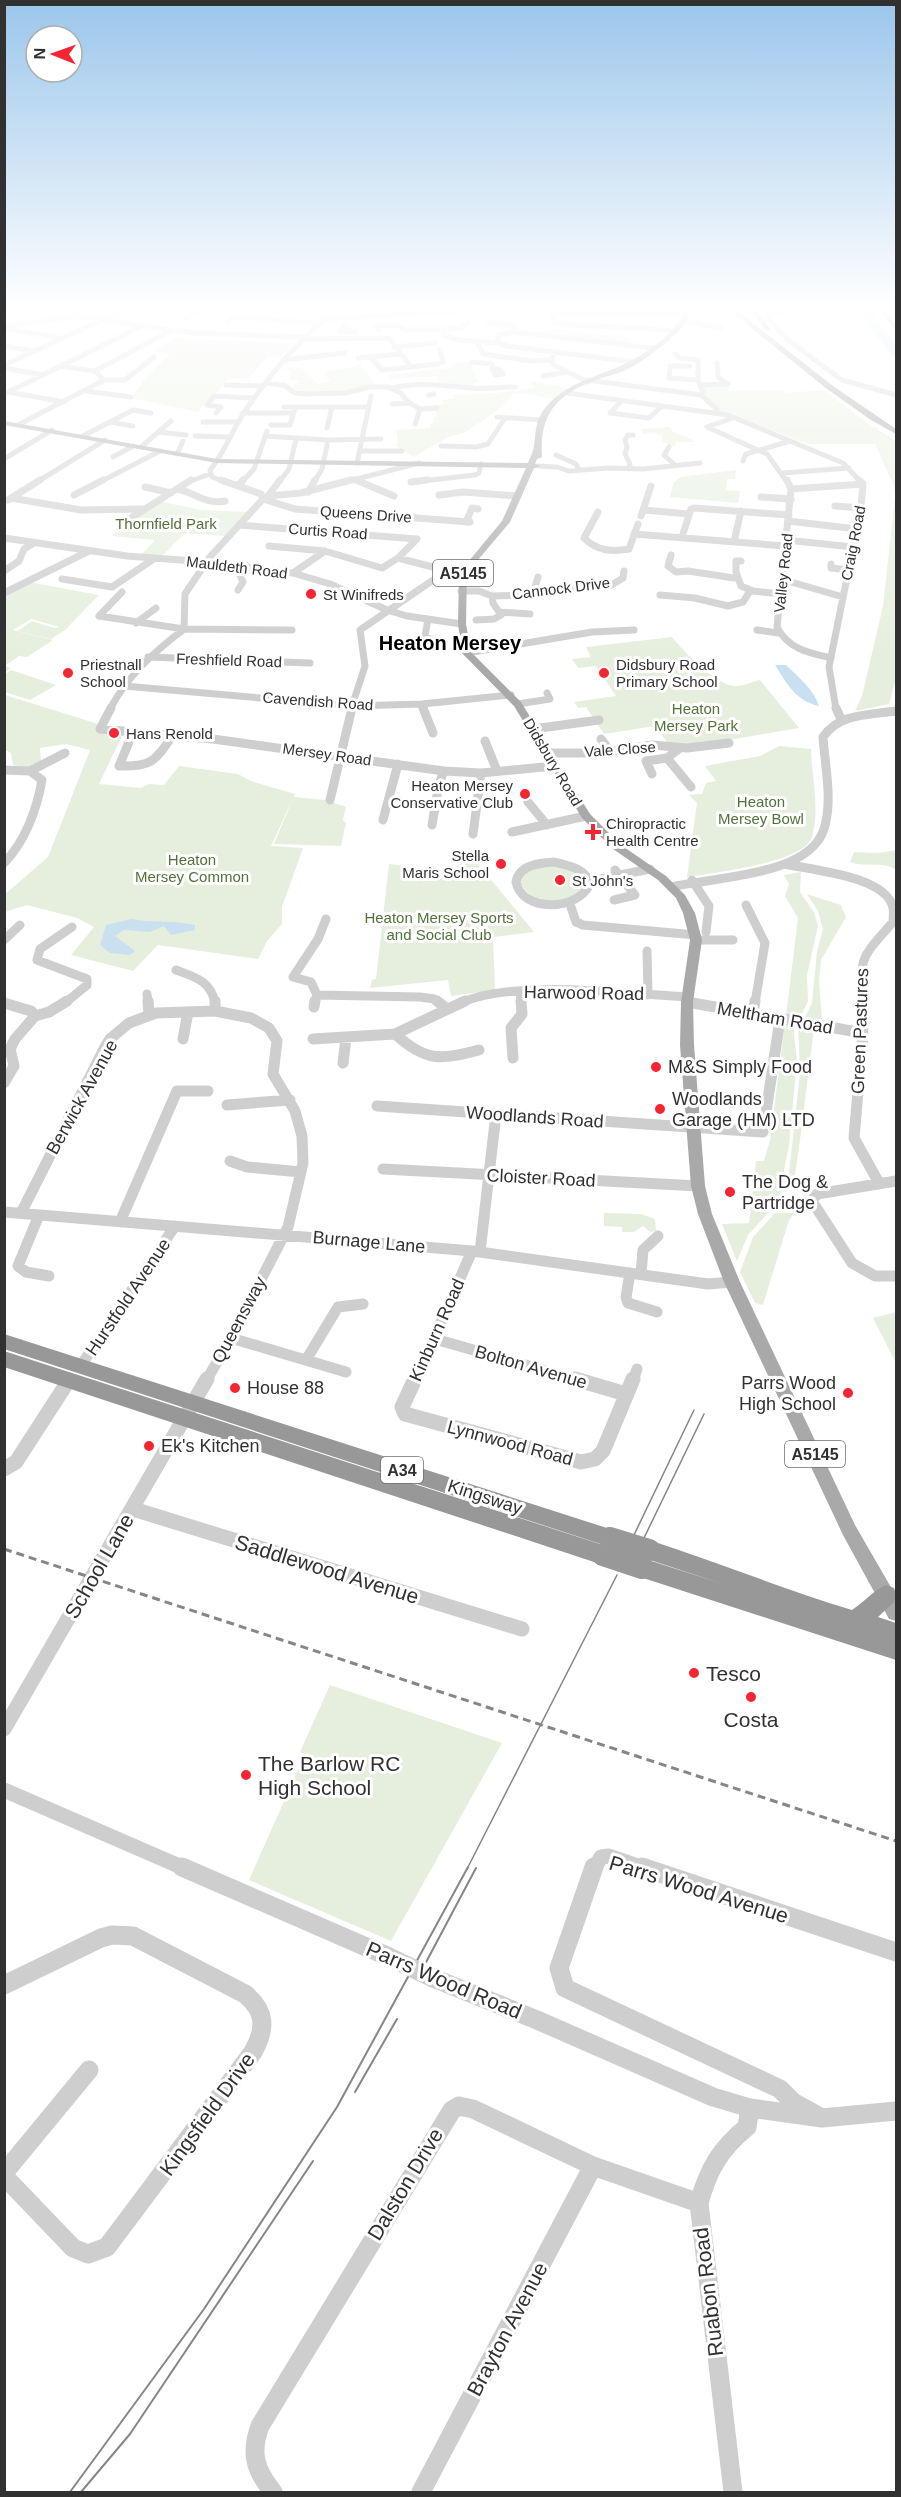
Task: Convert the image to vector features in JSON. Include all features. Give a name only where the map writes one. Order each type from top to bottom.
[{"type":"highway","points":[[880,422],[897,432]]},
{"type":"highway","name":"Kingsway","points":[[4,1341],[75,1374]]},
{"type":"highway","name":"Kingsway","points":[[4,1359],[75,1374],[645,1559],[897,1650]]},
{"type":"highway","name":"Kingsway","points":[[645,1559],[718,1572],[786,1600],[897,1633]]},
{"type":"highway","points":[[854,1621],[876,1606],[892,1604]]},
{"type":"main road","points":[[9,424],[217,461],[533,465],[541,422]]},
{"type":"main road","name":"A5145","points":[[467,653],[462,624],[463,573],[501,529],[533,465]]},
{"type":"main road","name":"Didsbury Road","points":[[467,653],[518,704],[586,816],[617,847],[646,866],[681,897],[700,936]]},
{"type":"main road","name":"A5145","points":[[700,936],[687,999],[687,1045],[698,1186],[705,1214],[728,1279],[747,1313],[849,1530],[892,1604]]},
{"type":"street","points":[[83,436],[110,422],[133,426]]},
{"type":"street","points":[[113,457],[137,446],[170,422]]},
{"type":"street","points":[[126,522],[143,509],[178,489],[210,474],[210,470],[220,458],[237,422],[203,422]]},
{"type":"street","points":[[271,425],[290,425],[291,422]]},
{"type":"street","points":[[327,428],[329,422]]},
{"type":"street","points":[[357,463],[365,422]]},
{"type":"street","points":[[441,446],[476,447],[488,444],[502,422]]},
{"type":"street","points":[[723,422],[707,427],[767,454],[783,473],[791,489],[863,484]]},
{"type":"street","name":"Craig Road","points":[[743,422],[843,462],[863,484],[861,508],[829,667],[836,714],[842,721]]},
{"type":"street","points":[[6,458],[52,430]]},
{"type":"street","points":[[158,432],[185,438],[177,454]]},
{"type":"street","points":[[238,486],[254,469],[266,434],[296,439],[381,439]]},
{"type":"street","points":[[629,435],[625,440],[627,447],[625,454],[630,469]]},
{"type":"street","points":[[195,436],[230,437]]},
{"type":"street","points":[[184,629],[185,594],[209,558],[289,469],[296,439]]},
{"type":"street","points":[[8,500],[105,440]]},
{"type":"street","points":[[308,492],[324,462],[328,440]]},
{"type":"street","points":[[743,461],[747,454],[790,441]]},
{"type":"street","points":[[666,449],[664,455],[674,464]]},
{"type":"street","points":[[74,495],[160,451]]},
{"type":"street","points":[[360,451],[402,451]]},
{"type":"street","points":[[559,456],[576,464],[579,470]]},
{"type":"street","points":[[265,497],[308,492],[419,463]]},
{"type":"street","points":[[533,465],[579,470],[630,469],[696,463]]},
{"type":"street","points":[[411,482],[475,476],[481,464]]},
{"type":"street","points":[[783,473],[849,468]]},
{"type":"street","name":"Queens Drive","points":[[210,474],[212,477],[295,509],[468,522],[472,508],[478,509]]},
{"type":"street","points":[[353,479],[394,496]]},
{"type":"street","points":[[494,494],[498,483]]},
{"type":"street","points":[[145,487],[171,493]]},
{"type":"street","points":[[588,517],[597,515],[593,525],[585,533],[584,538],[590,546],[614,550],[629,549],[649,496],[648,487]]},
{"type":"street","points":[[178,489],[195,493],[199,498],[218,504],[225,501]]},
{"type":"street","name":"Valley Road","points":[[791,489],[777,627],[783,640],[792,649],[831,658]]},
{"type":"street","points":[[439,495],[463,492],[518,496]]},
{"type":"street","points":[[761,497],[791,499]]},
{"type":"street","points":[[8,500],[81,510],[143,509]]},
{"type":"street","points":[[836,506],[861,508]]},
{"type":"street","points":[[682,537],[691,509],[696,507],[741,511],[857,529]]},
{"type":"street","points":[[734,542],[741,511]]},
{"type":"street","points":[[640,519],[689,514]]},
{"type":"street","name":"Curtis Road","points":[[239,525],[417,539],[398,558]]},
{"type":"street","points":[[634,534],[734,542],[853,547]]},
{"type":"street","name":"Mauldeth Road","points":[[4,538],[89,551],[208,562],[243,571],[293,573],[330,584],[387,610],[462,624]]},
{"type":"street","points":[[4,571],[19,561],[24,549],[34,543]]},
{"type":"street","points":[[269,546],[325,551],[382,568],[398,558],[452,572]]},
{"type":"street","points":[[4,593],[89,551]]},
{"type":"street","points":[[293,573],[325,551]]},
{"type":"street","points":[[671,555],[668,566],[673,572],[688,571],[734,578]]},
{"type":"street","points":[[62,579],[112,587],[155,558]]},
{"type":"street","points":[[739,561],[734,578],[736,583],[750,591],[780,594]]},
{"type":"street","points":[[831,564],[831,568],[849,570]]},
{"type":"street","points":[[238,590],[243,582],[243,571]]},
{"type":"street","name":"Cannock Drive","points":[[461,591],[479,591],[492,596],[538,593],[596,585],[613,586],[623,578],[624,571]]},
{"type":"street","points":[[330,800],[352,706],[365,666],[360,630],[440,576],[452,572],[463,573]]},
{"type":"street","points":[[538,577],[535,587],[538,593]]},
{"type":"street","points":[[781,579],[843,597]]},
{"type":"street","points":[[660,595],[695,598],[728,606],[743,602],[750,591]]},
{"type":"street","points":[[122,592],[99,616],[184,629],[292,630]]},
{"type":"street","points":[[476,620],[500,618],[500,612],[493,603],[492,596]]},
{"type":"street","points":[[136,623],[156,608]]},
{"type":"street","points":[[500,612],[530,614]]},
{"type":"street","points":[[428,619],[425,636],[430,639]]},
{"type":"street","points":[[467,653],[491,651],[607,628],[634,630]]},
{"type":"street","points":[[124,686],[148,657],[184,629]]},
{"type":"street","points":[[757,630],[779,633]]},
{"type":"street","name":"Freshfield Road","points":[[148,657],[310,663]]},
{"type":"street","name":"Cavendish Road","points":[[124,686],[352,706],[422,704],[511,695]]},
{"type":"street","name":"Mersey Road","points":[[124,686],[100,729],[173,735],[444,771],[481,773],[554,766]]},
{"type":"street","points":[[518,704],[549,696],[559,706]]},
{"type":"street","points":[[422,704],[433,733]]},
{"type":"street","points":[[669,885],[785,864],[804,854],[821,835],[827,808],[823,737],[829,727],[842,721],[897,711]]},
{"type":"street","points":[[533,729],[599,720]]},
{"type":"street","points":[[129,742],[119,766],[148,766],[154,763],[173,735]]},
{"type":"street","points":[[601,739],[611,752]]},
{"type":"street","points":[[485,741],[497,771]]},
{"type":"street","name":"Vale Close","points":[[546,753],[611,752],[652,745],[680,748],[729,742]]},
{"type":"street","points":[[652,774],[646,760],[667,758],[680,748]]},
{"type":"street","points":[[4,770],[30,771],[65,753]]},
{"type":"street","points":[[667,758],[691,787]]},
{"type":"street","points":[[383,820],[398,764]]},
{"type":"street","points":[[4,863],[41,789],[42,780],[30,771]]},
{"type":"street","points":[[432,825],[439,784],[444,771]]},
{"type":"street","points":[[473,834],[481,773]]},
{"type":"street","points":[[528,802],[546,825]]},
{"type":"street","points":[[512,832],[586,816]]},
{"type":"street","name":"Green Pastures","points":[[795,859],[805,869]]},
{"type":"street","points":[[588,877],[591,888],[587,894],[570,903],[545,904],[533,901],[518,890],[516,883],[518,876],[532,866],[554,862],[566,864],[588,877],[646,866]]},
{"type":"street","name":"Green Pastures","points":[[785,864],[861,880],[877,888],[888,898],[893,907],[893,922],[863,957],[860,971],[863,1034],[854,1138],[879,1183]]},
{"type":"street","points":[[614,900],[635,895],[617,872]]},
{"type":"street","points":[[681,897],[696,881]]},
{"type":"street","points":[[696,881],[709,906],[700,936]]},
{"type":"street","points":[[570,903],[576,922],[583,925],[733,940]]},
{"type":"street","points":[[746,905],[765,943],[753,1014]]},
{"type":"street","points":[[314,1007],[317,995],[311,982],[293,977],[318,939],[326,919]]},
{"type":"street","points":[[4,940],[20,925]]},
{"type":"street","points":[[35,1016],[43,1015],[68,1001],[87,986],[87,980],[81,976],[37,960],[40,949],[72,927]]},
{"type":"street","points":[[647,951],[648,994]]},
{"type":"street","points":[[176,970],[206,981],[215,995],[215,1011]]},
{"type":"street","points":[[513,1058],[511,1028],[522,1014],[520,991]]},
{"type":"street","name":"Harwood Road","points":[[313,1040],[395,1034],[446,1008],[481,996],[520,991],[648,994],[687,999]]},
{"type":"street","points":[[147,994],[149,1014]]},
{"type":"street","points":[[317,995],[420,997],[434,999],[446,1008]]},
{"type":"street","name":"Meltham Road","points":[[687,999],[753,1014],[863,1034]]},
{"type":"street","points":[[4,1003],[31,1011],[35,1016]]},
{"type":"street","name":"Berwick Avenue","points":[[21,1213],[110,1039],[129,1023],[149,1014],[215,1011],[251,1018],[269,1028],[277,1041],[273,1074],[290,1100],[299,1122],[303,1153],[301,1172],[288,1227],[283,1236]]},
{"type":"street","points":[[183,1039],[188,1012]]},
{"type":"street","points":[[4,1083],[14,1066],[11,1044],[35,1019],[35,1016]]},
{"type":"street","name":"Woodlands Road","points":[[377,1106],[693,1130],[763,1132],[779,1026]]},
{"type":"street","points":[[395,1034],[411,1051],[423,1057],[448,1058],[479,1050]]},
{"type":"street","points":[[343,1063],[346,1038]]},
{"type":"street","points":[[120,1222],[177,1090],[208,1091]]},
{"type":"street","points":[[227,1105],[290,1100]]},
{"type":"street","name":"Kinburn Road","points":[[402,1410],[476,1251],[490,1175],[496,1114]]},
{"type":"street","points":[[230,1161],[247,1167],[301,1172]]},
{"type":"street","name":"Cloister Road","points":[[383,1169],[698,1186]]},
{"type":"street","points":[[897,1181],[817,1194],[812,1201],[852,1263],[875,1276],[897,1276]]},
{"type":"street","name":"Burnage Lane","points":[[4,1212],[476,1251],[635,1274],[728,1279]]},
{"type":"street","points":[[39,1215],[18,1266],[26,1272],[49,1276]]},
{"type":"street","name":"Hurstfold Avenue","points":[[4,1469],[16,1462],[175,1226]]},
{"type":"street","name":"Queensway","points":[[189,1411],[231,1338],[283,1236]]},
{"type":"street","points":[[657,1311],[628,1303],[626,1297],[643,1250],[658,1236]]},
{"type":"street","points":[[306,1360],[338,1307],[363,1304]]},
{"type":"street","points":[[231,1338],[346,1372]]},
{"type":"street","name":"Bolton Avenue","points":[[435,1339],[626,1394]]},
{"type":"street","name":"Lynnwood Road","points":[[402,1410],[406,1415],[581,1462],[595,1458],[602,1451],[637,1370]]},
{"type":"street","name":"School Lane","points":[[4,1729],[189,1411]]},
{"type":"street","name":"Saddlewood Avenue","points":[[133,1509],[522,1629]]},
{"type":"street","name":"Parrs Wood Road","points":[[4,1790],[433,1978],[537,2020],[713,2097],[750,2108],[822,2118],[855,2117],[897,2111]]},
{"type":"street","name":"Parrs Wood Avenue","points":[[822,2118],[793,2102],[780,2089],[565,1988],[559,1968],[596,1862],[601,1857],[609,1856],[897,1952]]},
{"type":"street","name":"Kingsfield Drive","points":[[4,1985],[101,1938],[118,1935],[133,1936],[245,1994],[259,2006],[264,2024],[260,2042],[253,2052],[107,2247],[88,2254],[73,2248],[4,2174]]},
{"type":"street","points":[[4,2174],[88,2070]]},
{"type":"street","name":"Dalston Drive","points":[[273,2493],[257,2471],[253,2459],[254,2439],[260,2426],[452,2110],[459,2106],[473,2109],[593,2166],[699,2203]]},
{"type":"street","name":"Ruabon Road","points":[[733,2493],[699,2203],[710,2166],[716,2155],[747,2127],[750,2108]]},
{"type":"street","name":"Brayton Avenue","points":[[421,2493],[593,2166]]},
{"type":"green space","points":[[481,422],[464,433],[448,437],[414,457],[396,446],[398,442],[396,430],[431,428],[430,424]]},
{"type":"green space","points":[[750,422],[865,422],[896,441],[896,679],[889,704],[855,711],[862,696],[883,606],[895,497],[894,486],[875,444],[807,444]]},
{"type":"green space","points":[[670,427],[672,431],[697,442],[676,442],[675,446],[671,446],[662,441],[662,435],[642,434],[642,429]]},
{"type":"green space","points":[[736,470],[735,479],[727,479],[726,490],[740,491],[738,503],[670,497],[674,482],[681,477]]},
{"type":"green space","name":"Thornfield Park","points":[[158,501],[201,510],[247,512],[225,536],[185,533],[162,556],[141,555],[155,540],[112,536]]},
{"type":"green space","points":[[29,582],[99,595],[65,630],[51,639],[18,631],[32,621],[54,628],[60,627],[31,619],[13,630],[53,640],[27,657],[19,656],[5,666],[5,594]]},
{"type":"green space","name":"Heaton Mersey Park","points":[[672,637],[700,666],[725,683],[739,686],[760,680],[799,728],[687,747],[667,742],[655,726],[604,734],[586,707],[578,708],[574,702],[616,696],[596,666],[578,668],[572,659],[591,657],[586,647]]},
{"type":"green space","points":[[11,670],[56,685],[30,700],[5,692],[5,674]]},
{"type":"green space","name":"Heaton Mersey Common","points":[[5,695],[124,732],[99,784],[141,788],[149,784],[164,785],[179,766],[238,774],[251,781],[295,794],[294,797],[325,800],[346,807],[343,820],[346,823],[341,846],[274,844],[293,798],[271,846],[303,848],[282,907],[282,924],[267,941],[258,959],[158,945],[133,971],[71,955],[94,927],[77,918],[27,905],[5,912],[4,895],[48,857],[90,750],[66,744],[40,748],[41,763],[33,768],[13,765],[11,753],[5,750]]},
{"type":"green space","name":"Heaton Mersey Bowl","points":[[779,746],[811,749],[815,805],[812,837],[805,846],[793,854],[776,860],[687,877],[697,803],[689,795],[702,794],[706,783],[716,781],[705,766],[760,756]]},
{"type":"green space","points":[[896,850],[896,870],[886,866],[850,862],[854,852],[879,853]]},
{"type":"green space","name":"Heaton Mersey Sports and Social Club","points":[[466,859],[475,860],[534,932],[493,937],[495,990],[451,996],[448,980],[370,988],[372,980],[376,979],[389,864],[450,872]]},
{"type":"green space","points":[[547,864],[569,867],[588,882],[576,899],[544,901],[525,890],[520,882],[525,874]]},
{"type":"green space","points":[[801,872],[800,892],[814,912],[818,926],[807,975],[808,1001],[800,1018],[786,1016],[798,918],[785,896],[789,884],[784,875]]},
{"type":"green space","points":[[807,894],[841,905],[846,917],[821,960],[819,981],[822,1021],[804,1019],[812,1003],[817,951],[823,929],[818,911]]},
{"type":"green space","points":[[785,1023],[793,1024],[797,1061],[782,1191],[770,1211],[748,1235],[737,1261],[722,1224],[749,1223],[756,1161],[764,1161],[770,1140]]},
{"type":"green space","points":[[798,1025],[814,1029],[795,1175],[789,1188],[800,1072]]},
{"type":"green space","points":[[604,1213],[641,1214],[655,1219],[656,1231],[650,1232],[643,1226],[634,1232],[622,1232],[622,1227],[604,1226]]},
{"type":"green space","points":[[775,1213],[794,1213],[789,1220],[763,1305],[755,1303],[740,1272],[753,1237]]},
{"type":"green space","points":[[896,1312],[896,1363],[873,1318]]},
{"type":"green space","points":[[330,1685],[502,1743],[391,1941],[249,1880],[305,1754],[300,1752]]},
{"type":"water","points":[[775,665],[786,665],[801,679],[819,706],[798,696]]},
{"type":"water","points":[[131,919],[187,923],[195,925],[195,930],[171,935],[164,926],[150,932],[124,930],[115,936],[135,951],[130,955],[110,953],[100,945],[106,925]]},
{"type":"tram line","points":[[634,1535],[694,1410]]},
{"type":"tram line","points":[[644,1538],[704,1414]]},
{"type":"tram line","points":[[467,1869],[617,1575]]},
{"type":"tram line","points":[[70,2492],[204,2309],[337,2107],[468,1867]]},
{"type":"tram line","points":[[424,1966],[476,1868]]},
{"type":"tram line","points":[[355,2092],[397,2019]]},
{"type":"tram line","points":[[81,2492],[130,2434],[313,2161]]},
{"type":"railway","points":[[4,1549],[896,1841]]},
{"type":"place","name":"St Winifreds","points":[[311,594]]},
{"type":"place","name":"Priestnall School","points":[[68,673]]},
{"type":"place","name":"Didsbury Road Primary School","points":[[604,673]]},
{"type":"place","name":"Hans Renold","points":[[114,733]]},
{"type":"place","name":"Heaton Mersey Conservative Club","points":[[525,794]]},
{"type":"place","name":"Chiropractic Health Centre","points":[[593,832]]},
{"type":"place","name":"Stella Maris School","points":[[501,864]]},
{"type":"place","name":"St John's","points":[[560,880]]},
{"type":"place","name":"M&S Simply Food","points":[[656,1067]]},
{"type":"place","name":"Woodlands Garage (HM) LTD","points":[[660,1109]]},
{"type":"place","name":"The Dog & Partridge","points":[[730,1192]]},
{"type":"place","name":"House 88","points":[[235,1388]]},
{"type":"place","name":"Parrs Wood High School","points":[[848,1393]]},
{"type":"place","name":"Ek's Kitchen","points":[[149,1446]]},
{"type":"place","name":"Tesco","points":[[694,1673]]},
{"type":"place","name":"Costa","points":[[751,1697]]},
{"type":"place","name":"The Barlow RC High School","points":[[246,1775]]},
{"type":"district","name":"Heaton Mersey","points":[[450,643]]}]
